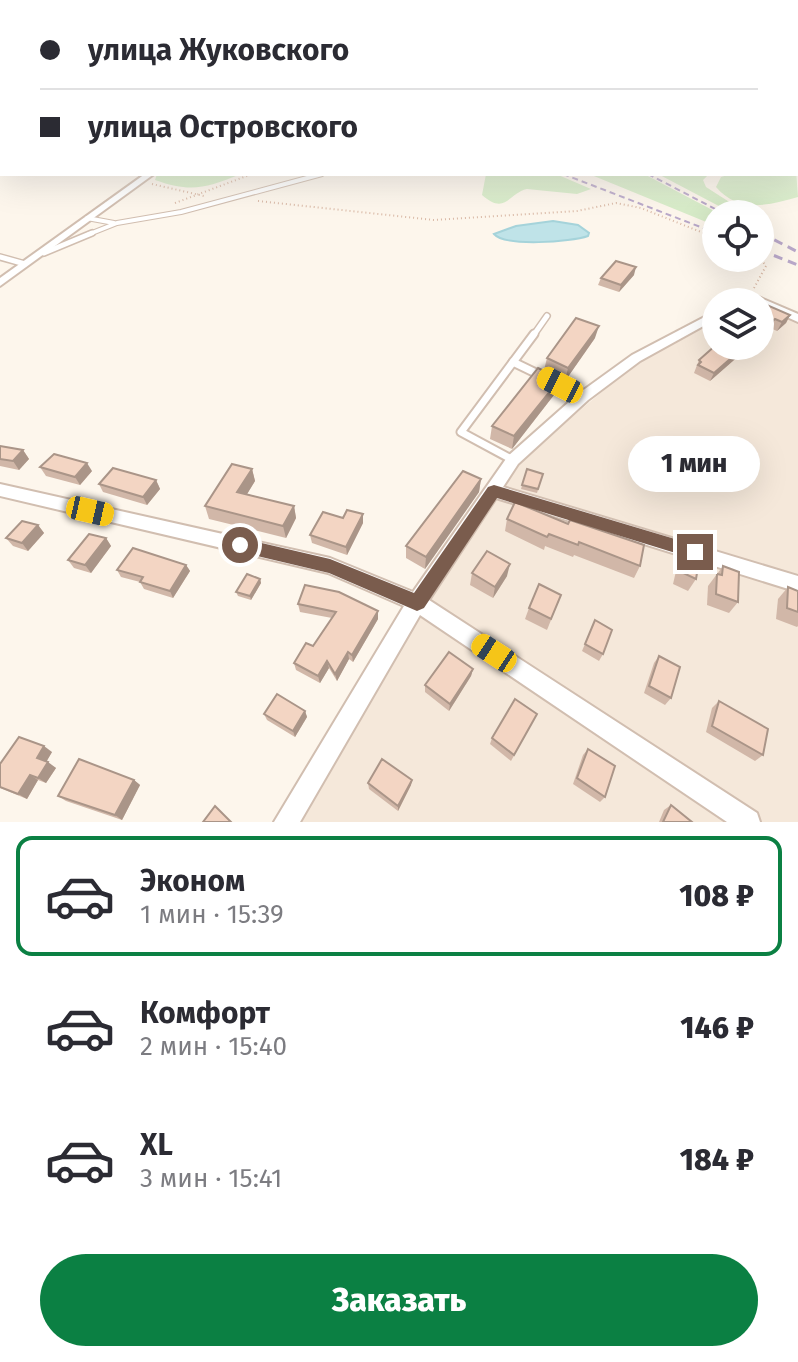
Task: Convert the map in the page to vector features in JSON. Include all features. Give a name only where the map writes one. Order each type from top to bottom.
[{"type":"street","points":[[2,280],[147,176]]},
{"type":"street","points":[[774,310],[798,318]]},
{"type":"street","points":[[286,822],[417,602],[513,460],[583,397],[636,358],[702,322]]},
{"type":"street","points":[[0,490],[330,566],[417,602],[748,822]]},
{"type":"street","points":[[494,491],[798,584]]},
{"type":"lane","points":[[0,257],[29,261],[117,223],[181,212],[314,176]]},
{"type":"lane","points":[[87,218],[117,223]]},
{"type":"lane","points":[[513,460],[461,432],[547,316]]},
{"type":"lane","points":[[513,362],[583,397]]},
{"type":"path","points":[[147,176],[151,184],[196,195],[361,210],[424,220],[577,211],[616,203],[641,208],[702,232]]},
{"type":"path","points":[[166,206],[247,176]]},
{"type":"shaded area","points":[[774,309],[798,320],[798,581],[502,489],[517,463],[640,360],[702,325],[702,360],[774,360]]},
{"type":"shaded area","points":[[496,495],[798,590],[798,822],[761,822],[425,601]]},
{"type":"shaded area","points":[[419,610],[736,822],[296,822]]},
{"type":"green space","points":[[156,176],[235,176],[189,188],[155,180]]},
{"type":"green space","points":[[486,176],[561,176],[591,189],[577,194],[527,189],[502,203],[490,201],[482,195]]},
{"type":"green space","points":[[594,176],[648,176],[702,205],[702,220]]},
{"type":"green space","points":[[662,176],[707,176],[703,180],[706,187],[726,200],[707,200]]},
{"type":"green space","points":[[724,176],[796,176],[798,197],[774,203],[774,200],[732,200],[716,187]]},
{"type":"water","points":[[553,221],[578,225],[589,233],[588,236],[524,242],[494,234],[516,226]]},
{"type":"building","points":[[616,261],[636,267],[621,285],[601,278]]},
{"type":"building","points":[[774,308],[790,315],[782,322],[775,319]]},
{"type":"building","points":[[576,318],[599,326],[568,368],[547,358]]},
{"type":"building","points":[[702,357],[702,360],[729,360],[714,373],[698,365]]},
{"type":"building","points":[[538,368],[560,379],[514,436],[492,426]]},
{"type":"building","points":[[0,446],[23,450],[13,461],[0,459]]},
{"type":"building","points":[[54,454],[87,463],[75,477],[40,467]]},
{"type":"building","points":[[232,464],[252,469],[237,492],[294,506],[283,526],[205,506]]},
{"type":"building","points":[[113,468],[156,480],[143,497],[99,484]]},
{"type":"building","points":[[527,469],[543,474],[538,489],[522,485]]},
{"type":"building","points":[[463,471],[481,479],[426,557],[406,546]]},
{"type":"building","points":[[515,502],[568,524],[570,520],[644,545],[640,566],[579,542],[578,545],[549,534],[547,537],[507,519]]},
{"type":"building","points":[[347,510],[363,514],[346,547],[310,535],[323,512],[343,518]]},
{"type":"building","points":[[22,521],[38,525],[22,543],[6,538]]},
{"type":"building","points":[[89,534],[106,538],[85,565],[68,560]]},
{"type":"building","points":[[133,548],[186,565],[170,591],[140,582],[143,577],[117,570]]},
{"type":"building","points":[[487,551],[510,564],[495,587],[472,573]]},
{"type":"building","points":[[685,555],[699,561],[696,579],[681,572]]},
{"type":"building","points":[[723,566],[739,572],[738,602],[716,594],[717,574],[722,575]]},
{"type":"building","points":[[247,574],[260,579],[250,596],[236,592]]},
{"type":"building","points":[[539,584],[561,595],[551,619],[529,608]]},
{"type":"building","points":[[305,585],[339,592],[378,611],[352,655],[348,652],[335,674],[327,661],[318,676],[294,663],[306,643],[313,646],[336,612],[298,604]]},
{"type":"building","points":[[788,587],[798,591],[798,612],[787,608]]},
{"type":"building","points":[[595,620],[612,630],[603,654],[585,644]]},
{"type":"building","points":[[449,652],[473,669],[450,704],[425,685]]},
{"type":"building","points":[[659,656],[680,667],[671,698],[649,686]]},
{"type":"building","points":[[277,694],[305,711],[293,731],[264,714]]},
{"type":"building","points":[[515,699],[537,714],[514,755],[492,738]]},
{"type":"building","points":[[719,701],[768,729],[763,755],[712,726]]},
{"type":"building","points":[[19,737],[44,746],[37,758],[48,762],[38,778],[30,775],[18,794],[0,787],[0,764]]},
{"type":"building","points":[[588,749],[615,766],[605,797],[577,778]]},
{"type":"building","points":[[79,759],[134,780],[115,815],[58,796]]},
{"type":"building","points":[[382,759],[412,780],[398,806],[368,783]]},
{"type":"building","points":[[671,805],[692,822],[663,822]]},
{"type":"building","points":[[215,806],[231,822],[203,822]]},
{"type":"railway","points":[[568,176],[702,228]]},
{"type":"railway","points":[[652,176],[702,202]]},
{"type":"railway","points":[[774,240],[798,252]]},
{"type":"railway","points":[[774,256],[798,265]]},
{"type":"route","points":[[240,545],[330,566],[417,602],[494,491],[695,552]]}]
